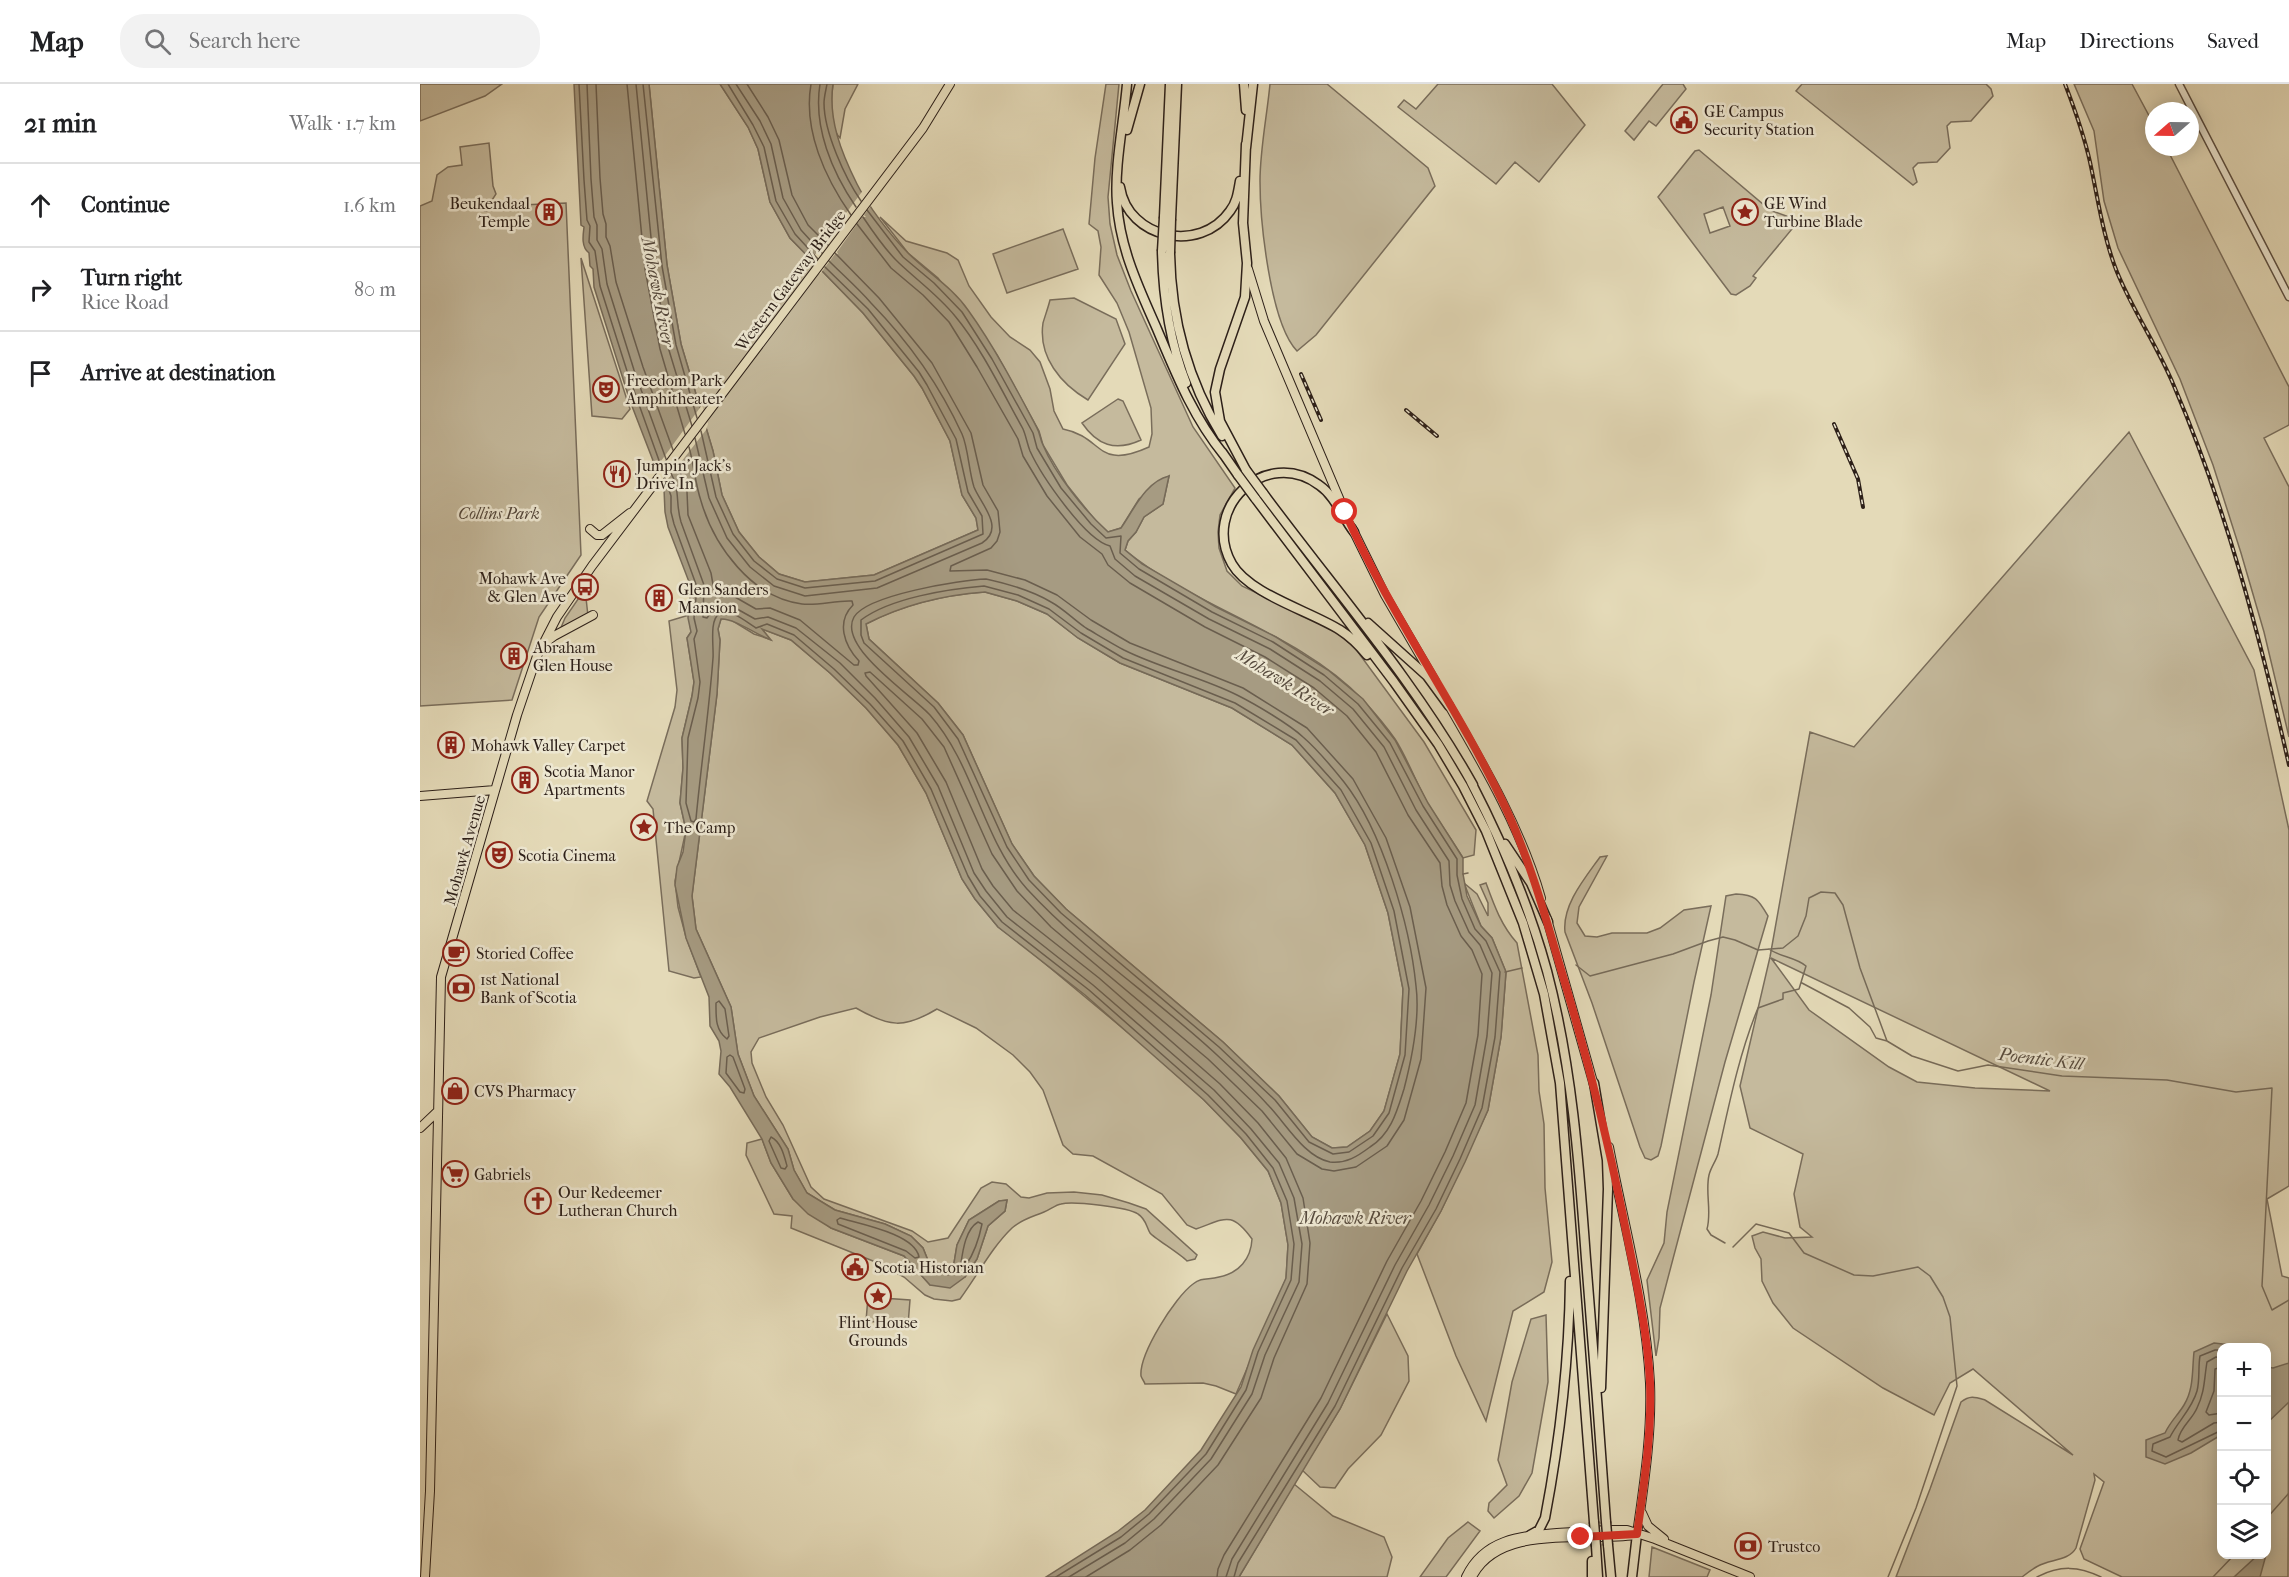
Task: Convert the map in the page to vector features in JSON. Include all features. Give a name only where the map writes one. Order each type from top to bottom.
[{"type":"highway","points":[[1128,84],[1117,185],[1118,218],[1130,267],[1192,410],[1224,455],[1259,495],[1409,702],[1450,765],[1475,808],[1506,877],[1531,947],[1548,1010],[1557,1061],[1598,1577]]},
{"type":"highway","points":[[1140,84],[1120,155],[1121,193],[1127,208],[1137,220],[1159,234],[1175,237],[1190,236],[1205,231],[1219,223],[1234,205],[1247,141],[1244,84]]},
{"type":"highway","points":[[1168,218],[1170,84]]},
{"type":"highway","points":[[1177,84],[1165,302],[1175,350],[1185,381],[1198,411],[1224,455]]},
{"type":"highway","points":[[1242,473],[1220,421],[1215,392],[1217,377],[1245,297],[1247,263],[1243,223],[1247,141],[1253,84]]},
{"type":"highway","points":[[1166,252],[1175,316],[1187,364],[1214,422],[1242,473]]},
{"type":"highway","points":[[1354,532],[1324,489],[1304,476],[1283,473],[1256,480],[1237,495],[1226,514],[1223,538],[1230,561],[1244,579],[1349,636],[1409,702]]},
{"type":"highway","points":[[1259,495],[1375,631],[1427,676],[1449,706]]},
{"type":"highway","points":[[1320,568],[1417,697],[1471,782],[1505,843],[1532,883],[1548,922]]},
{"type":"highway","points":[[1471,782],[1504,850],[1528,913],[1548,977],[1562,1039],[1577,1144],[1611,1577]]},
{"type":"highway","points":[[1594,1083],[1607,1160],[1608,1189],[1601,1371],[1602,1464]]},
{"type":"highway","points":[[1530,1535],[1539,1530],[1545,1518],[1566,1384],[1570,1314],[1570,1209]]},
{"type":"highway","points":[[1632,1577],[1637,1534]]},
{"type":"highway","points":[[1592,1577],[1594,1546]]},
{"type":"main road","name":"Western Gateway Bridge","points":[[648,492],[889,170],[923,128],[950,84]]},
{"type":"main road","points":[[1247,263],[1264,321],[1354,532],[1385,595],[1486,768],[1508,813],[1533,875],[1548,922],[1594,1083],[1605,1130],[1646,1342],[1650,1384],[1650,1425],[1637,1534]]},
{"type":"main road","name":"Mohawk Avenue","points":[[424,1577],[430,1487],[441,977],[517,715],[543,645],[563,608],[648,492]]},
{"type":"main road","points":[[590,529],[597,535],[602,535],[634,511]]},
{"type":"main road","points":[[543,645],[554,636],[593,615]]},
{"type":"main road","points":[[420,796],[495,790]]},
{"type":"main road","points":[[420,1128],[437,1112]]},
{"type":"main road","points":[[1642,1498],[1645,1523],[1654,1533],[1675,1547]]},
{"type":"main road","points":[[1466,1577],[1480,1556],[1494,1545],[1510,1539],[1530,1535],[1613,1530],[1627,1530],[1750,1577]]},
{"type":"main road","points":[[1472,1577],[1490,1555],[1512,1544],[1637,1534]]},
{"type":"street","points":[[2179,84],[2289,297]]},
{"type":"green space","points":[[420,84],[502,84],[485,96],[420,121]]},
{"type":"green space","points":[[649,84],[720,84],[748,127],[758,149],[770,202],[790,238],[863,313],[922,388],[950,441],[962,495],[976,518],[978,530],[874,575],[805,582],[779,574],[759,557],[739,532],[722,495],[713,451],[681,344],[667,265]]},
{"type":"green space","points":[[833,84],[858,84],[845,109],[840,138],[832,120]]},
{"type":"green space","points":[[1106,84],[1119,84],[1108,197],[1110,224],[1117,255],[1193,427],[1235,488],[1220,515],[1218,532],[1219,548],[1227,571],[1242,586],[1335,631],[1355,648],[1424,742],[1476,830],[1474,855],[1463,858],[1428,804],[1395,739],[1363,700],[1338,677],[1309,656],[1183,588],[1125,550],[1128,541],[1144,517],[1163,504],[1169,476],[1139,499],[1121,528],[1108,532],[1095,520],[1067,485],[1043,445],[1039,431],[997,355],[938,278],[908,253],[880,217],[906,241],[947,253],[958,260],[969,286],[991,317],[1010,337],[1030,350],[1040,362],[1050,389],[1054,411],[1063,429],[1076,433],[1109,454],[1132,453],[1149,447],[1152,434],[1151,408],[1129,332],[1117,303],[1099,275],[1101,247],[1098,231],[1089,224],[1095,158]]},
{"type":"green space","points":[[1270,84],[1327,84],[1428,168],[1435,186],[1316,335],[1297,351],[1288,337],[1273,295],[1262,220],[1260,169]]},
{"type":"green space","points":[[1438,84],[1552,84],[1585,125],[1539,182],[1515,162],[1496,184],[1398,107],[1404,100],[1416,109]]},
{"type":"green space","points":[[1663,84],[1683,84],[1686,89],[1656,126],[1649,121],[1634,140],[1625,131]]},
{"type":"green space","points":[[1802,84],[1986,84],[1993,96],[1971,121],[1951,122],[1947,126],[1950,148],[1937,162],[1918,163],[1913,168],[1917,182],[1913,185],[1796,91]]},
{"type":"green space","points":[[2074,84],[2132,84],[2145,108],[2145,156],[2171,156],[2289,387],[2289,425],[2264,438],[2289,487],[2289,737],[2264,632],[2213,465],[2180,379],[2118,248],[2104,201],[2094,131]]},
{"type":"green space","name":"Collins Park","points":[[489,143],[493,186],[496,194],[485,211],[521,205],[566,203],[581,555],[539,617],[512,700],[420,706],[420,206],[432,201],[437,175],[448,167],[462,165],[460,147]]},
{"type":"green space","points":[[1699,150],[1770,210],[1789,217],[1797,223],[1753,276],[1756,278],[1750,286],[1736,295],[1731,294],[1658,197],[1695,151]],"holes":[[[1723,207],[1730,226],[1710,233],[1704,214]]]},
{"type":"green space","points":[[1063,229],[1078,269],[1007,293],[993,254]]},
{"type":"green space","points":[[581,258],[630,409],[622,419],[592,416]]},
{"type":"green space","points":[[1074,298],[1116,319],[1125,344],[1088,400],[1061,378],[1048,358],[1042,335],[1050,300]]},
{"type":"green space","points":[[1118,399],[1123,401],[1141,440],[1123,446],[1100,441],[1082,423]]},
{"type":"green space","points":[[2129,432],[2254,670],[2289,830],[2289,1186],[2267,1199],[2282,1276],[2289,1278],[2288,1577],[2122,1577],[2084,1559],[2080,1549],[2104,1482],[2094,1474],[2095,1480],[2076,1548],[2069,1555],[2034,1568],[2022,1577],[1896,1577],[1961,1402],[1973,1397],[1985,1400],[2073,1455],[1973,1369],[1950,1383],[1934,1415],[1883,1388],[1793,1328],[1773,1303],[1762,1281],[1761,1259],[1752,1236],[1763,1232],[1785,1238],[1812,1237],[1800,1227],[1794,1194],[1803,1154],[1750,1128],[1740,1086],[1770,957],[1810,732],[1854,747]],"holes":[[[1771,958],[2050,1091],[1975,1088],[1917,1082],[1889,1067],[1809,1010]]]},
{"type":"green space","points":[[585,589],[588,616],[560,630],[565,618]]},
{"type":"green space","points":[[985,592],[1017,601],[1047,614],[1078,638],[1120,663],[1232,708],[1292,745],[1335,793],[1365,845],[1388,913],[1403,989],[1400,1054],[1384,1111],[1370,1131],[1347,1147],[1332,1148],[1312,1137],[1279,1096],[1223,1042],[1066,909],[1034,876],[1012,844],[963,735],[938,703],[869,639],[866,624],[894,611],[938,598]]},
{"type":"green space","points":[[689,615],[691,632],[687,638],[694,682],[682,738],[683,768],[680,803],[686,830],[675,881],[678,907],[686,937],[701,977],[694,978],[669,971],[653,809],[647,801],[675,707],[677,690],[669,621]]},
{"type":"green space","points":[[728,618],[754,634],[769,639],[762,629],[791,640],[866,708],[898,745],[926,793],[962,879],[998,927],[1149,1050],[1204,1100],[1241,1138],[1268,1171],[1281,1203],[1288,1245],[1286,1279],[1236,1394],[1203,1383],[1145,1384],[1141,1376],[1142,1366],[1152,1341],[1177,1301],[1199,1280],[1226,1275],[1243,1264],[1249,1253],[1252,1239],[1233,1220],[1221,1220],[1196,1229],[1187,1225],[1162,1194],[1093,1156],[1073,1154],[1063,1145],[1043,1090],[1030,1072],[1013,1055],[976,1028],[937,1009],[915,1020],[896,1023],[878,1019],[856,1008],[820,1017],[759,1038],[751,1052],[752,1063],[766,1097],[783,1125],[811,1187],[824,1199],[912,1231],[928,1242],[948,1238],[981,1188],[992,1182],[1006,1184],[1021,1197],[1029,1198],[1047,1193],[1074,1192],[1102,1195],[1146,1209],[1197,1255],[1195,1259],[1187,1261],[1156,1238],[1150,1233],[1143,1218],[1132,1211],[1100,1205],[1061,1204],[1023,1220],[1012,1228],[991,1253],[960,1299],[952,1301],[934,1299],[925,1295],[904,1277],[878,1263],[791,1228],[792,1216],[774,1214],[746,1155],[747,1143],[762,1139],[771,1163],[793,1199],[831,1228],[904,1256],[930,1285],[965,1277],[977,1259],[988,1226],[1005,1211],[1007,1200],[999,1201],[969,1220],[957,1245],[953,1269],[948,1275],[939,1272],[929,1263],[923,1248],[911,1236],[885,1224],[835,1210],[807,1193],[794,1170],[788,1149],[754,1096],[738,1054],[731,1007],[696,929],[692,896],[717,694],[720,640],[718,629],[721,619]]},
{"type":"green space","points":[[1607,856],[1579,907],[1577,923],[1585,936],[1647,933],[1660,928],[1684,910],[1711,906],[1661,1146],[1658,1156],[1651,1160],[1645,1158],[1640,1147],[1592,1003],[1565,932],[1567,912],[1576,892],[1600,857]]},
{"type":"green space","points":[[1464,883],[1477,894],[1488,916],[1488,903],[1480,885],[1486,883],[1502,922],[1517,943],[1538,1055],[1539,1091],[1544,1124],[1545,1188],[1552,1262],[1544,1292],[1513,1311],[1486,1421],[1456,1356],[1417,1254],[1441,1211],[1488,1110],[1501,1037],[1506,972],[1492,938],[1481,926]]},
{"type":"green space","points":[[1748,895],[1756,899],[1768,916],[1725,1062],[1660,1308],[1656,1356],[1647,1280],[1664,1243],[1667,1212],[1711,995],[1726,896]]},
{"type":"green space","points":[[868,1297],[910,1300],[908,1325],[866,1321]]},
{"type":"green space","points":[[1387,1314],[1408,1356],[1409,1381],[1381,1435],[1348,1469],[1335,1488],[1320,1487],[1302,1470],[1340,1409]]},
{"type":"green space","points":[[1546,1315],[1548,1382],[1532,1473],[1519,1496],[1494,1518],[1488,1511],[1489,1503],[1507,1485],[1498,1460],[1512,1382],[1531,1319]]},
{"type":"green space","points":[[1294,1484],[1333,1516],[1384,1537],[1392,1557],[1387,1577],[1239,1577]]},
{"type":"green space","points":[[1468,1522],[1480,1531],[1446,1577],[1420,1577],[1448,1538]]},
{"type":"green space","points":[[1652,1547],[1710,1570],[1707,1577],[1649,1577]]},
{"type":"water","name":"Mohawk River","points":[[574,84],[649,84],[667,265],[681,344],[713,451],[722,495],[739,532],[759,557],[779,574],[805,582],[874,575],[978,530],[976,518],[962,495],[950,441],[922,388],[863,313],[790,238],[770,202],[758,149],[748,127],[720,84],[833,84],[832,110],[837,135],[862,193],[901,246],[955,294],[968,310],[1013,383],[1038,430],[1048,456],[1080,503],[1108,532],[1121,528],[1147,490],[1153,484],[1169,476],[1163,504],[1144,517],[1128,541],[1125,550],[1142,564],[1216,607],[1276,637],[1328,670],[1363,699],[1395,740],[1428,803],[1463,858],[1467,896],[1481,926],[1492,938],[1506,972],[1501,1037],[1488,1110],[1441,1211],[1407,1271],[1340,1409],[1239,1577],[1046,1577],[1117,1532],[1145,1510],[1201,1450],[1241,1387],[1253,1350],[1286,1278],[1288,1245],[1281,1203],[1268,1171],[1241,1138],[1204,1100],[1085,995],[998,927],[962,879],[926,793],[898,745],[866,708],[791,640],[762,629],[771,640],[726,619],[721,619],[718,629],[720,640],[717,694],[692,896],[696,929],[731,1007],[738,1054],[754,1096],[788,1149],[794,1170],[807,1193],[835,1210],[885,1224],[911,1236],[923,1248],[929,1263],[939,1272],[948,1275],[953,1269],[957,1245],[969,1220],[999,1201],[1007,1200],[1005,1211],[988,1226],[977,1259],[965,1277],[950,1288],[930,1285],[904,1256],[831,1228],[808,1214],[793,1199],[771,1163],[762,1139],[730,1087],[719,1074],[721,1051],[719,1041],[710,1026],[709,997],[686,938],[675,885],[686,830],[680,803],[683,768],[682,738],[694,682],[687,638],[691,632],[688,618],[691,587],[668,527],[664,489],[630,401],[594,287],[593,269],[590,266],[589,253],[584,244],[584,227],[581,225]],"holes":[[[985,592],[1017,601],[1047,614],[1078,638],[1120,663],[1232,708],[1292,745],[1335,793],[1365,845],[1388,913],[1403,989],[1400,1054],[1384,1111],[1370,1131],[1347,1147],[1332,1148],[1312,1137],[1279,1096],[1223,1042],[1066,909],[1034,876],[1012,844],[963,735],[938,703],[869,639],[866,624],[894,611],[924,602]]]},
{"type":"water","points":[[2217,1343],[2217,1437],[2191,1453],[2165,1464],[2146,1457],[2146,1440],[2165,1433],[2182,1409],[2191,1386],[2194,1352]]},
{"type":"water","points":[[2289,1363],[2289,1402],[2271,1419],[2271,1368]]},
{"type":"water","points":[[2254,1559],[2265,1559],[2260,1577],[2234,1577]]},
{"type":"pier","points":[[864,189],[873,203],[864,215],[866,217],[862,217],[837,252],[838,254],[835,254],[820,274],[809,263]]},
{"type":"pier","points":[[702,405],[708,424],[706,430],[660,489],[653,472]]},
{"type":"waterway","points":[[1463,874],[1468,873]]},
{"type":"waterway","name":"Poentic Kill","points":[[1576,965],[1590,976],[1673,954],[1723,937],[1758,950],[1783,948],[1798,936],[1806,916],[1809,898],[1821,892],[1835,893],[1843,905],[1860,968],[1887,1041],[1912,1056],[1958,1071],[1988,1065],[2062,1076],[2167,1080],[2236,1092],[2272,1088],[2262,1286],[2272,1310],[2289,1300]]},
{"type":"waterway","points":[[1725,1243],[1711,1235],[1707,1229],[1708,1182],[1718,1154],[1740,1061],[1758,1008],[1783,999],[1783,993],[1799,989],[1806,966],[1769,949]]},
{"type":"waterway","name":"Poentic Kill","points":[[1505,972],[1522,968]]},
{"type":"waterway","points":[[1802,983],[1849,1008],[1870,1027],[1876,1038],[1887,1041]]},
{"type":"waterway","points":[[1733,1247],[1756,1224],[1789,1233],[1804,1253],[1854,1275],[1873,1276],[1918,1267],[1930,1276],[1943,1297],[1950,1317],[1957,1386],[1916,1508],[1888,1577]]},
{"type":"waterway","name":"Poentic Kill","points":[[2271,1513],[2289,1493]]},
{"type":"waterway","name":"Poentic Kill","points":[[2213,1577],[2230,1559]]},
{"type":"waterway","name":"Poentic Kill","points":[[2037,1577],[2054,1570],[2069,1568],[2101,1577]]},
{"type":"railway","points":[[2065,84],[2085,142],[2112,259],[2123,286],[2174,386],[2226,525],[2254,621],[2289,765]]},
{"type":"railway","points":[[1301,374],[1321,420]]},
{"type":"railway","points":[[1406,410],[1437,436]]},
{"type":"railway","points":[[1834,424],[1858,479],[1863,507]]},
{"type":"place","name":"GE Campus Security Station","points":[[1684,120]]},
{"type":"place","name":"Beukendaal Temple","points":[[549,212]]},
{"type":"place","name":"GE Wind Turbine Blade","points":[[1745,212]]},
{"type":"place","name":"Freedom Park Amphitheater","points":[[606,389]]},
{"type":"place","name":"Jumpin' Jack's Drive In","points":[[617,474]]},
{"type":"place","name":"Mohawk Ave & Glen Ave","points":[[585,587]]},
{"type":"place","name":"Glen Sanders Mansion","points":[[659,598]]},
{"type":"place","name":"Abraham Glen House","points":[[514,656]]},
{"type":"place","name":"Mohawk Valley Carpet","points":[[451,745]]},
{"type":"place","name":"Scotia Manor Apartments","points":[[525,780]]},
{"type":"place","name":"The Camp","points":[[644,827]]},
{"type":"place","name":"Scotia Cinema","points":[[499,855]]},
{"type":"place","name":"Storied Coffee","points":[[456,953]]},
{"type":"place","name":"1st National Bank of Scotia","points":[[461,988]]},
{"type":"place","name":"CVS Pharmacy","points":[[455,1091]]},
{"type":"place","name":"Gabriels","points":[[455,1174]]},
{"type":"place","name":"Our Redeemer Lutheran Church","points":[[538,1201]]},
{"type":"place","name":"Scotia Historian","points":[[855,1267]]},
{"type":"place","name":"Flint House Grounds","points":[[878,1296]]},
{"type":"place","name":"Trustco","points":[[1748,1546]]},
{"type":"route","points":[[1345,512],[1385,595],[1486,768],[1521,843],[1539,890],[1590,1066],[1605,1130],[1643,1322],[1650,1384],[1650,1425],[1637,1534],[1581,1537]]}]
